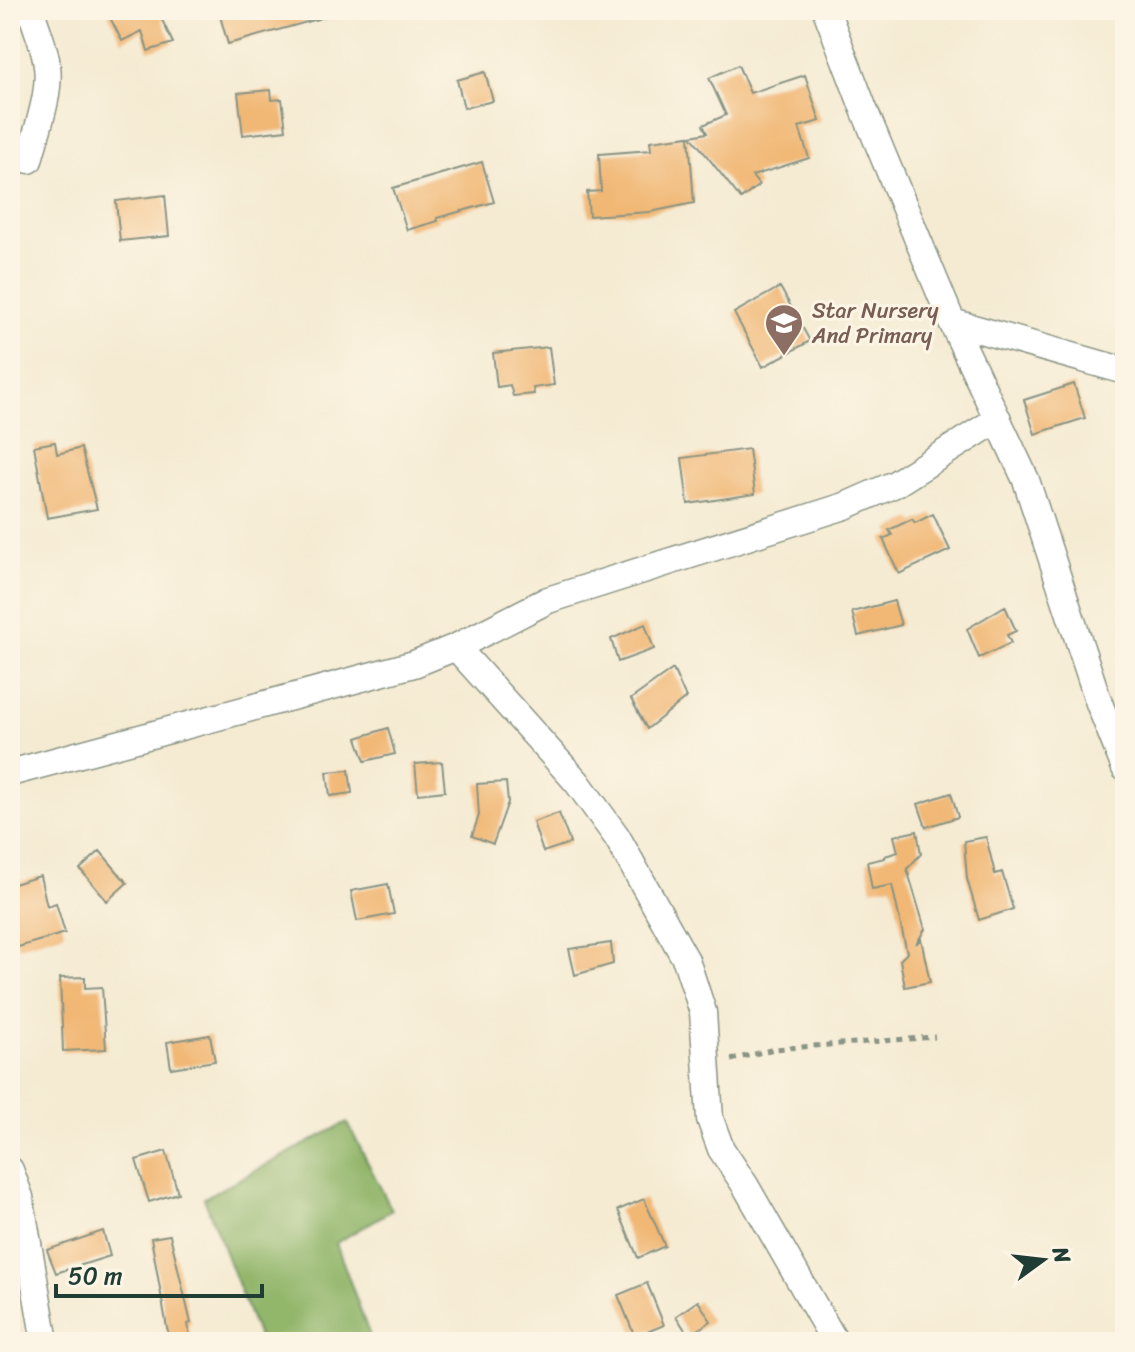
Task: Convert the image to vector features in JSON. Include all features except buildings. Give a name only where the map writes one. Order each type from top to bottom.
[{"type":"street","points":[[29,160],[41,115],[48,69],[43,42],[31,10]]},
{"type":"street","points":[[826,10],[952,322],[1026,480],[1099,703],[1125,768]]},
{"type":"street","points":[[952,322],[1125,371]]},
{"type":"street","points":[[10,773],[414,664],[456,647],[548,600],[845,506],[895,484],[998,419]]},
{"type":"street","points":[[456,647],[577,782],[617,837],[686,960],[703,1012],[710,1119],[721,1149],[835,1342]]},
{"type":"street","points":[[10,1170],[20,1197],[45,1342]]},
{"type":"path","points":[[706,1066],[774,1049],[935,1037]]},
{"type":"green space","points":[[347,1122],[392,1210],[336,1243],[372,1342],[260,1342],[204,1198]]},
{"type":"place","name":"Star Nursery And Primary","points":[[784,357]]}]
